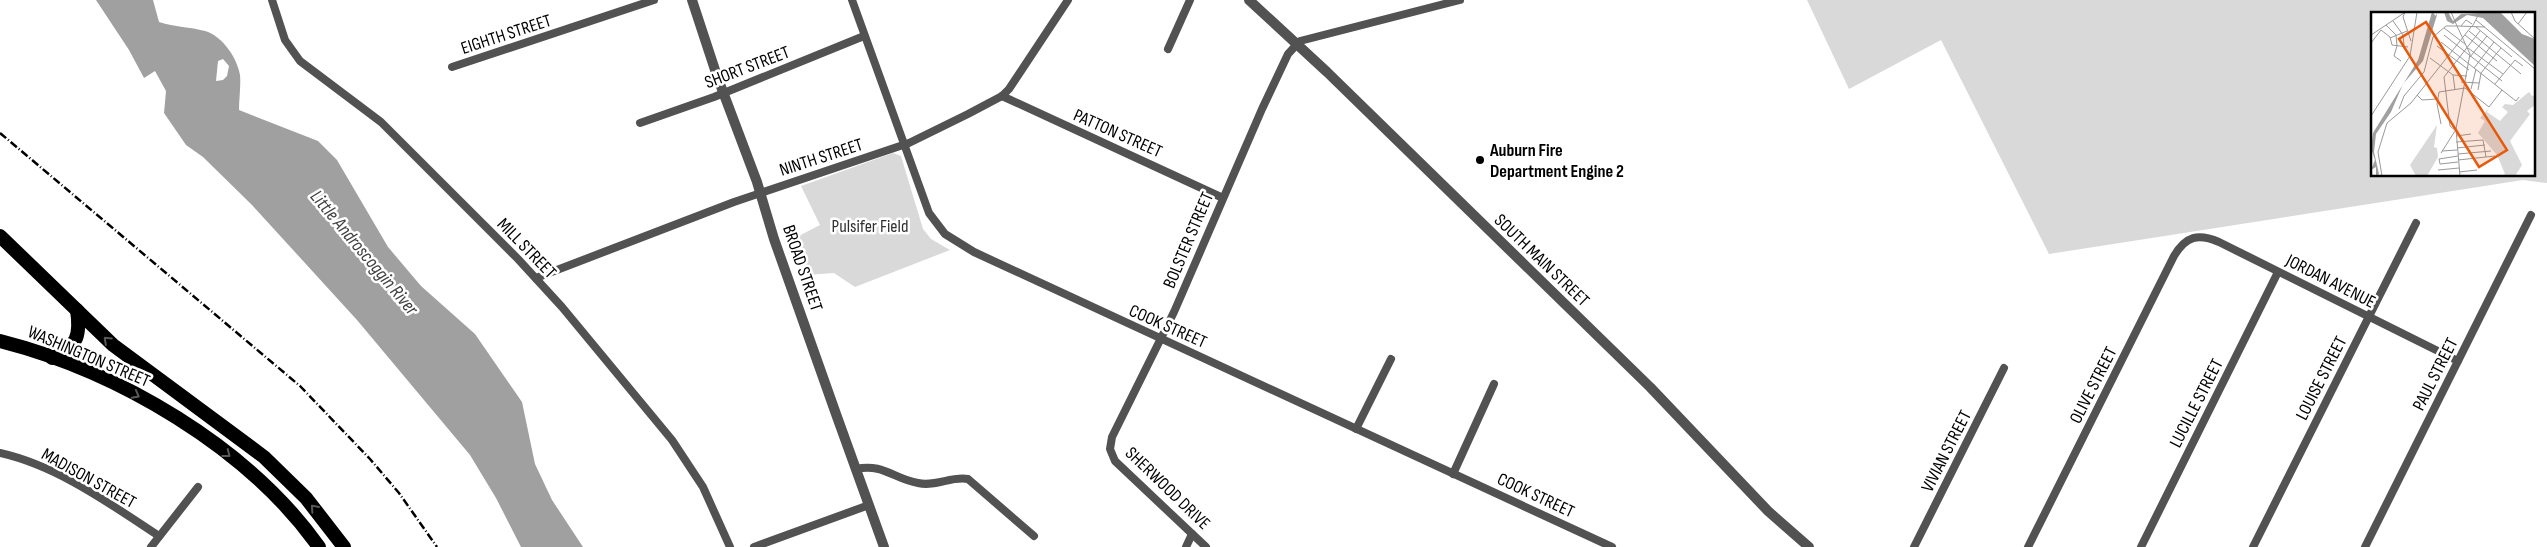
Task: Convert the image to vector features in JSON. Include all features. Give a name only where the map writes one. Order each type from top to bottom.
[{"type":"highway","name":"WASHINGTON STREET","points":[[0,236],[113,345],[264,457],[288,480],[325,521],[344,547]]},
{"type":"highway","points":[[52,358],[66,352],[77,338],[79,330],[76,310]]},
{"type":"highway","name":"WASHINGTON STREET","points":[[0,341],[52,358],[130,391],[213,442],[274,495],[320,547]]},
{"type":"street","name":"MILL STREET","points":[[272,0],[285,40],[300,61],[381,122],[536,278],[672,440],[703,487],[730,547]]},
{"type":"street","name":"EIGHTH STREET","points":[[452,67],[654,0]]},
{"type":"street","name":"BROAD STREET","points":[[692,0],[723,92],[761,192],[777,248],[884,547]]},
{"type":"street","name":"COOK STREET","points":[[852,0],[928,213],[945,234],[982,256],[1612,547]]},
{"type":"street","name":"NINTH STREET","points":[[536,278],[761,192],[903,146],[1002,96],[1013,83],[1068,0]]},
{"type":"street","points":[[1168,49],[1190,0]]},
{"type":"street","name":"SOUTH MAIN STREET","points":[[1249,0],[1297,44],[1650,387],[1768,511],[1809,547]]},
{"type":"street","points":[[1297,44],[1304,39],[1460,0]]},
{"type":"street","name":"SHORT STREET","points":[[640,123],[864,36]]},
{"type":"street","name":"BOLSTER STREET","points":[[1110,450],[1112,437],[1160,339],[1262,109],[1288,54],[1297,44]]},
{"type":"street","name":"PATTON STREET","points":[[1002,96],[1223,198]]},
{"type":"street","name":"PAUL STREET","points":[[2365,547],[2531,215]]},
{"type":"street","name":"LOUISE STREET","points":[[2253,547],[2416,223]]},
{"type":"street","name":"JORDAN AVENUE","points":[[2188,239],[2202,236],[2210,238],[2458,362]]},
{"type":"street","name":"OLIVE STREET","points":[[2028,547],[2174,256],[2188,239]]},
{"type":"street","name":"LUCILLE STREET","points":[[2141,547],[2278,272]]},
{"type":"street","points":[[1356,429],[1391,359]]},
{"type":"street","name":"VIVIAN STREET","points":[[1914,547],[2004,368]]},
{"type":"street","points":[[1453,474],[1494,384]]},
{"type":"street","name":"SHERWOOD DRIVE","points":[[1110,450],[1115,461],[1206,547]]},
{"type":"street","name":"MADISON STREET","points":[[0,453],[26,461],[68,481],[159,536]]},
{"type":"street","points":[[856,469],[878,468],[905,479],[928,485],[960,478],[968,479],[1034,536]]},
{"type":"street","points":[[151,547],[198,487]]},
{"type":"street","points":[[754,547],[869,504]]},
{"type":"street","points":[[1186,547],[1192,534]]},
{"type":"green space","points":[[1807,0],[2547,0],[2547,183],[2523,180],[2049,254],[1941,40],[1849,89]]},
{"type":"green space","name":"Pulsifer Field","points":[[893,153],[901,156],[923,229],[931,239],[950,250],[855,287],[834,273],[806,275],[793,239],[820,225],[801,186]]},
{"type":"water","name":"Little Androscoggin River","points":[[96,0],[153,0],[159,22],[205,31],[217,37],[228,48],[236,61],[240,75],[239,110],[318,141],[337,160],[388,247],[421,286],[475,334],[522,402],[535,464],[552,500],[583,547],[521,547],[496,498],[470,455],[357,320],[252,205],[203,157],[186,145],[164,113],[166,91],[155,71],[144,78],[129,50]],"holes":[[[223,59],[229,66],[227,76],[223,80],[216,81],[218,61]]]},
{"type":"railway","points":[[0,133],[300,386],[370,459],[399,493],[437,547]]},
{"type":"place","name":"Auburn Fire Department Engine 2","points":[[1480,160]]}]
